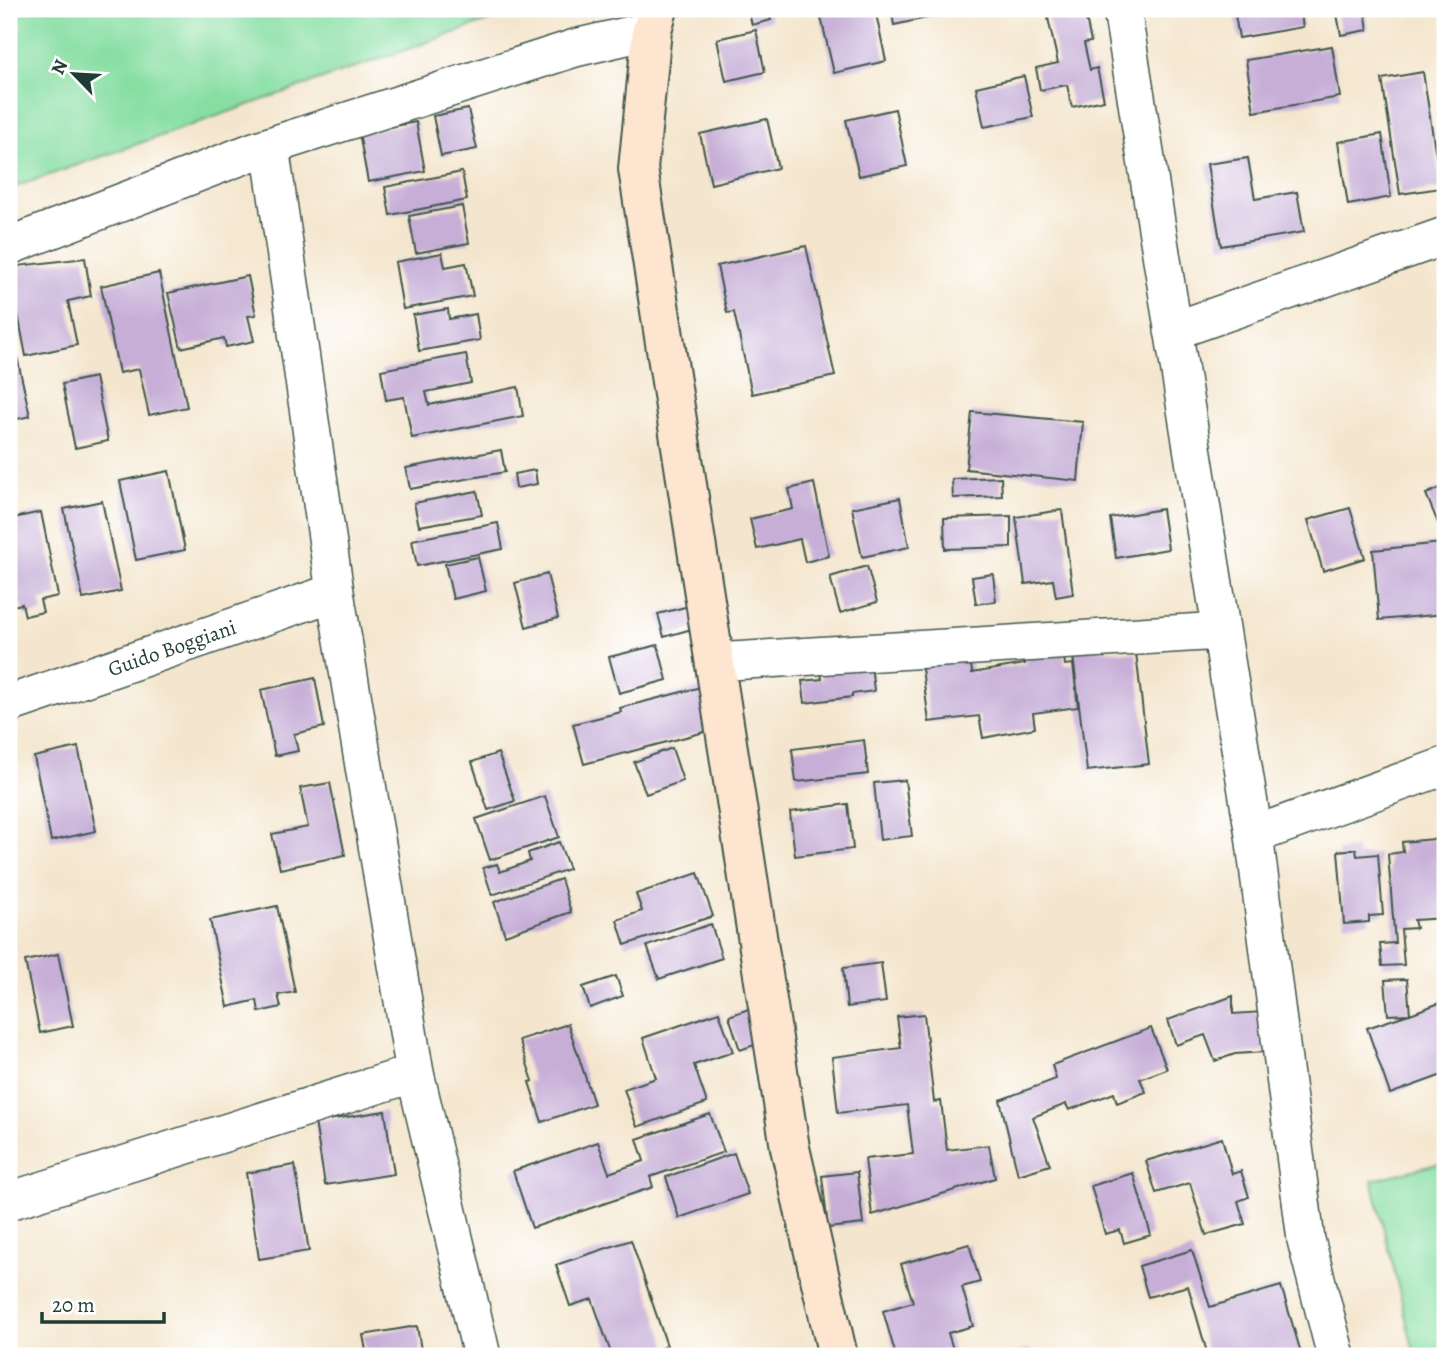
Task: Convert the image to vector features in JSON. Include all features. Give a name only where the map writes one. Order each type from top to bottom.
[{"type":"main road","points":[[655,19],[638,169],[790,1148],[838,1356]]},
{"type":"street","points":[[1122,9],[1254,835],[1306,1240],[1336,1356]]},
{"type":"street","points":[[9,246],[257,150],[575,48],[655,19]]},
{"type":"street","points":[[270,147],[335,592],[415,1073],[482,1356]]},
{"type":"street","points":[[1173,331],[1445,236]]},
{"type":"street","name":"Guido Boggiani","points":[[9,704],[335,592]]},
{"type":"street","points":[[715,663],[1221,631]]},
{"type":"street","points":[[1254,835],[1445,766]]},
{"type":"street","points":[[9,1201],[415,1073]]},
{"type":"green space","points":[[9,9],[503,9],[505,15],[9,189]]},
{"type":"green space","points":[[1445,1162],[1445,1356],[1415,1356],[1372,1180]]},
{"type":"building","points":[[748,9],[768,9],[771,20],[752,25]]},
{"type":"building","points":[[819,9],[875,9],[886,61],[834,73]]},
{"type":"building","points":[[891,9],[964,9],[964,10],[894,25]]},
{"type":"building","points":[[1046,9],[1081,9],[1083,19],[1086,18],[1091,42],[1084,43],[1090,70],[1097,68],[1104,100],[1072,107],[1067,85],[1040,90],[1036,68],[1058,63]]},
{"type":"building","points":[[1234,9],[1300,9],[1303,27],[1239,38]]},
{"type":"building","points":[[1336,9],[1365,9],[1368,30],[1341,35]]},
{"type":"building","points":[[756,30],[765,72],[726,81],[717,39]]},
{"type":"building","points":[[1332,46],[1340,97],[1254,112],[1246,60]]},
{"type":"building","points":[[1423,72],[1441,188],[1400,194],[1382,79]]},
{"type":"building","points":[[1024,76],[1033,117],[984,127],[976,87]]},
{"type":"building","points":[[468,109],[477,149],[441,156],[433,116]]},
{"type":"building","points":[[895,109],[907,166],[859,176],[846,120]]},
{"type":"building","points":[[767,119],[778,168],[711,184],[700,134]]},
{"type":"building","points":[[416,122],[425,171],[368,182],[359,133]]},
{"type":"building","points":[[1382,134],[1391,197],[1348,205],[1338,142]]},
{"type":"building","points":[[1248,158],[1255,199],[1297,192],[1304,232],[1221,246],[1207,164]]},
{"type":"building","points":[[462,172],[467,200],[390,215],[385,187]]},
{"type":"building","points":[[462,206],[469,243],[416,253],[409,216]]},
{"type":"building","points":[[806,246],[835,376],[752,394],[734,312],[727,313],[717,266]]},
{"type":"building","points":[[442,253],[445,267],[466,263],[473,296],[403,309],[395,262]]},
{"type":"building","points":[[85,258],[91,296],[68,301],[77,345],[26,356],[9,267]]},
{"type":"building","points":[[159,273],[187,407],[149,415],[139,369],[119,373],[101,286]]},
{"type":"building","points":[[248,276],[256,315],[248,316],[254,341],[226,347],[224,338],[181,348],[168,293]]},
{"type":"building","points":[[448,309],[449,319],[476,314],[480,340],[419,351],[413,315]]},
{"type":"building","points":[[1445,320],[1445,347],[1444,347],[1439,321]]},
{"type":"building","points":[[9,352],[16,352],[30,416],[9,421]]},
{"type":"building","points":[[466,354],[471,383],[426,392],[429,405],[518,387],[523,416],[412,438],[404,397],[386,400],[381,370]]},
{"type":"building","points":[[95,377],[108,441],[75,448],[62,384]]},
{"type":"building","points":[[972,412],[1083,422],[1078,481],[966,469]]},
{"type":"building","points":[[501,450],[505,472],[410,489],[406,468]]},
{"type":"building","points":[[535,470],[537,484],[516,488],[514,474]]},
{"type":"building","points":[[169,471],[185,550],[136,560],[120,481]]},
{"type":"building","points":[[1001,477],[1002,496],[953,498],[952,479]]},
{"type":"building","points":[[814,483],[829,556],[805,562],[800,539],[757,549],[750,519],[793,509],[789,489]]},
{"type":"building","points":[[1445,486],[1445,526],[1440,528],[1426,494]]},
{"type":"building","points":[[477,491],[482,515],[419,526],[414,503]]},
{"type":"building","points":[[900,498],[909,547],[862,557],[852,508]]},
{"type":"building","points":[[102,501],[121,591],[83,599],[64,509]]},
{"type":"building","points":[[1350,508],[1365,558],[1323,571],[1308,520]]},
{"type":"building","points":[[1162,509],[1168,549],[1116,558],[1110,518]]},
{"type":"building","points":[[1062,510],[1073,594],[1056,597],[1053,580],[1025,584],[1016,517]]},
{"type":"building","points":[[41,512],[58,596],[40,600],[43,612],[25,616],[22,604],[12,606],[9,591],[9,519]]},
{"type":"building","points":[[1011,516],[1011,547],[945,549],[944,518]]},
{"type":"building","points":[[498,523],[503,549],[417,566],[412,540]]},
{"type":"building","points":[[1442,543],[1445,614],[1379,620],[1373,550]]},
{"type":"building","points":[[478,557],[486,591],[453,599],[445,564]]},
{"type":"building","points":[[867,566],[877,602],[840,613],[830,577]]},
{"type":"building","points":[[547,574],[558,618],[526,627],[515,583]]},
{"type":"building","points":[[993,574],[996,601],[976,604],[972,577]]},
{"type":"building","points":[[689,606],[695,628],[664,637],[658,614]]},
{"type":"building","points":[[658,645],[667,680],[619,693],[609,657]]},
{"type":"building","points":[[1063,647],[1065,665],[1073,664],[1078,707],[1033,713],[1035,728],[983,738],[979,716],[929,722],[921,661],[970,655],[972,673],[1025,664],[1025,652]]},
{"type":"building","points":[[1072,647],[1136,653],[1149,764],[1087,771]]},
{"type":"building","points":[[870,655],[874,691],[852,694],[852,697],[805,703],[802,681],[822,679],[819,660]]},
{"type":"building","points":[[315,678],[324,727],[294,734],[298,751],[275,756],[261,690]]},
{"type":"building","points":[[701,687],[712,730],[584,764],[573,724],[621,712],[620,708]]},
{"type":"building","points":[[864,740],[868,774],[796,782],[792,749]]},
{"type":"building","points":[[78,747],[96,831],[51,841],[34,757]]},
{"type":"building","points":[[672,748],[683,781],[646,794],[634,762]]},
{"type":"building","points":[[498,753],[515,801],[488,810],[472,762]]},
{"type":"building","points":[[905,780],[912,836],[880,840],[874,783]]},
{"type":"building","points":[[330,783],[345,855],[280,869],[272,834],[308,827],[300,788]]},
{"type":"building","points":[[545,796],[559,837],[490,860],[476,819]]},
{"type":"building","points":[[848,804],[853,849],[795,856],[790,812]]},
{"type":"building","points":[[1445,838],[1445,918],[1414,920],[1416,928],[1401,929],[1404,965],[1382,966],[1380,944],[1395,943],[1388,854],[1403,852],[1402,842]]},
{"type":"building","points":[[559,842],[569,869],[492,895],[483,868],[497,864],[500,872],[530,861],[528,853]]},
{"type":"building","points":[[1356,849],[1357,856],[1378,854],[1383,915],[1369,916],[1369,922],[1344,924],[1338,851]]},
{"type":"building","points":[[698,873],[713,916],[625,945],[617,920],[642,911],[636,894]]},
{"type":"building","points":[[561,879],[571,912],[505,935],[494,902]]},
{"type":"building","points":[[277,906],[295,992],[278,995],[281,1007],[259,1012],[257,1000],[228,1007],[210,920]]},
{"type":"building","points":[[711,924],[722,958],[659,979],[647,946]]},
{"type":"building","points":[[58,954],[73,1026],[40,1033],[25,961]]},
{"type":"building","points":[[881,963],[886,1002],[847,1007],[843,968]]},
{"type":"building","points":[[616,976],[623,996],[590,1008],[583,987]]},
{"type":"building","points":[[1407,979],[1410,1014],[1445,1001],[1445,1074],[1390,1094],[1367,1028],[1409,1014],[1388,1015],[1385,980]]},
{"type":"building","points":[[1233,996],[1233,1014],[1263,1012],[1265,1052],[1235,1054],[1215,1061],[1205,1035],[1176,1045],[1168,1020]]},
{"type":"building","points":[[754,1007],[766,1041],[740,1050],[729,1016]]},
{"type":"building","points":[[719,1012],[733,1052],[694,1065],[707,1103],[637,1127],[624,1089],[656,1078],[643,1038]]},
{"type":"building","points":[[924,1014],[934,1102],[941,1101],[947,1150],[989,1145],[995,1178],[872,1215],[865,1159],[913,1154],[907,1105],[838,1113],[832,1057],[901,1048],[897,1017]]},
{"type":"building","points":[[568,1024],[594,1104],[542,1122],[529,1082],[533,1081],[519,1040]]},
{"type":"building","points":[[1151,1028],[1167,1069],[1140,1079],[1146,1092],[1117,1103],[1114,1093],[1069,1110],[1066,1104],[1033,1117],[1050,1165],[1018,1175],[1000,1100],[1056,1079],[1052,1065]]},
{"type":"building","points":[[385,1111],[394,1174],[325,1185],[315,1122]]},
{"type":"building","points":[[710,1114],[724,1152],[650,1177],[653,1187],[532,1228],[513,1171],[598,1142],[609,1173],[644,1161],[637,1139]]},
{"type":"building","points":[[1222,1138],[1232,1174],[1241,1171],[1249,1197],[1238,1201],[1245,1224],[1206,1235],[1190,1183],[1156,1193],[1146,1161]]},
{"type":"building","points":[[734,1153],[748,1194],[679,1218],[666,1177]]},
{"type":"building","points":[[295,1165],[309,1251],[259,1259],[246,1173]]},
{"type":"building","points":[[857,1172],[863,1224],[828,1228],[822,1176]]},
{"type":"building","points":[[1133,1173],[1151,1235],[1124,1243],[1120,1230],[1105,1234],[1091,1186]]},
{"type":"building","points":[[631,1240],[667,1346],[638,1356],[612,1356],[592,1299],[570,1306],[556,1265]]},
{"type":"building","points":[[969,1244],[980,1282],[962,1287],[973,1326],[948,1333],[955,1356],[896,1356],[883,1311],[913,1302],[901,1264]]},
{"type":"building","points":[[1192,1250],[1210,1307],[1281,1286],[1302,1356],[1208,1356],[1188,1286],[1148,1297],[1139,1266]]},
{"type":"building","points":[[417,1326],[422,1356],[367,1356],[363,1335]]},
{"type":"building","points":[[1030,1349],[1032,1356],[1010,1356]]}]
